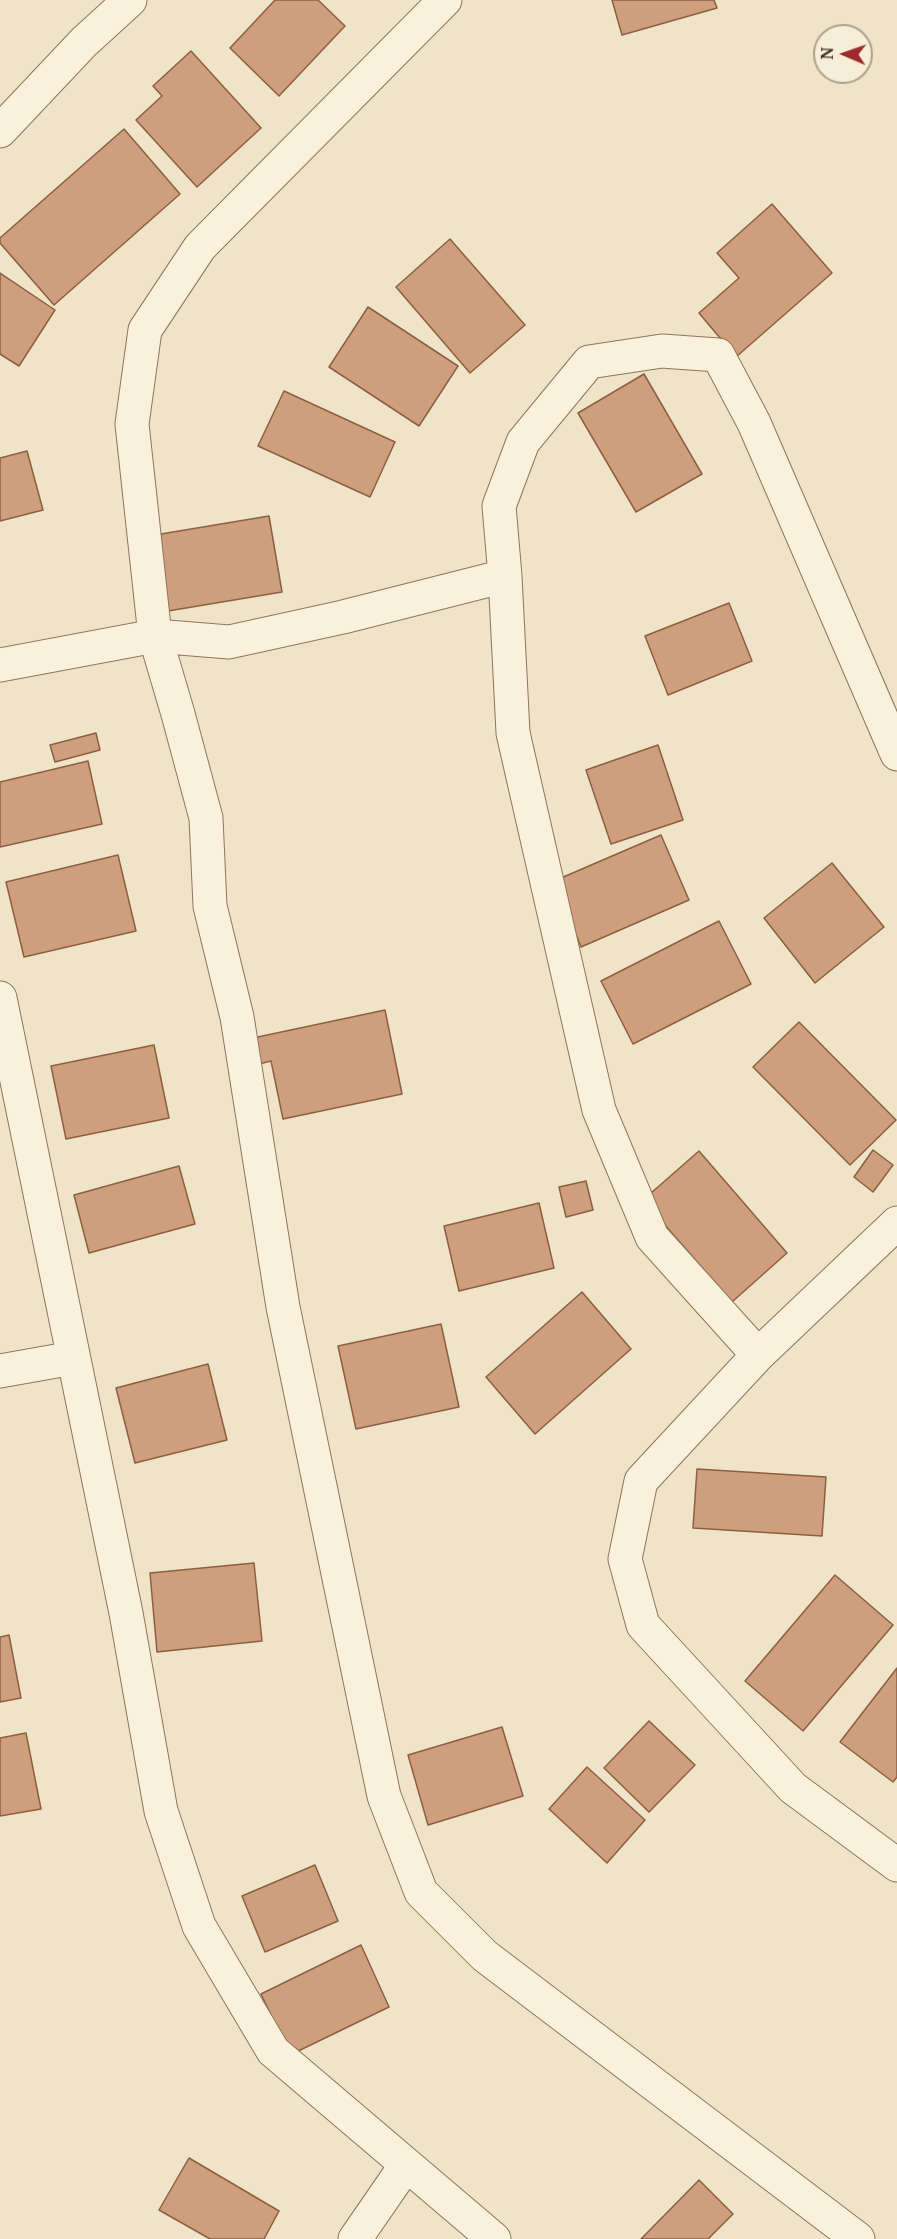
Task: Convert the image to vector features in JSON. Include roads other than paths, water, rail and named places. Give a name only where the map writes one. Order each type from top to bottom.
[{"type":"street","points":[[0,131],[84,42],[130,0]]},
{"type":"street","points":[[445,0],[200,247],[145,330],[132,424],[155,636],[206,818],[210,906],[237,1017],[283,1307],[384,1796],[421,1892],[485,1956],[858,2239]]},
{"type":"street","points":[[758,1355],[652,1237],[599,1110],[513,733],[499,506],[523,442],[589,362],[662,351],[718,355],[754,423],[897,754]]},
{"type":"street","points":[[0,665],[155,636],[229,642],[343,617],[505,576]]},
{"type":"street","points":[[0,998],[126,1613],[161,1812],[199,1926],[273,2051],[494,2239]]},
{"type":"street","points":[[897,1223],[758,1355],[641,1481],[625,1559],[643,1625],[793,1788],[897,1866]]},
{"type":"street","points":[[0,1371],[73,1358]]},
{"type":"street","points":[[355,2239],[406,2165]]}]
